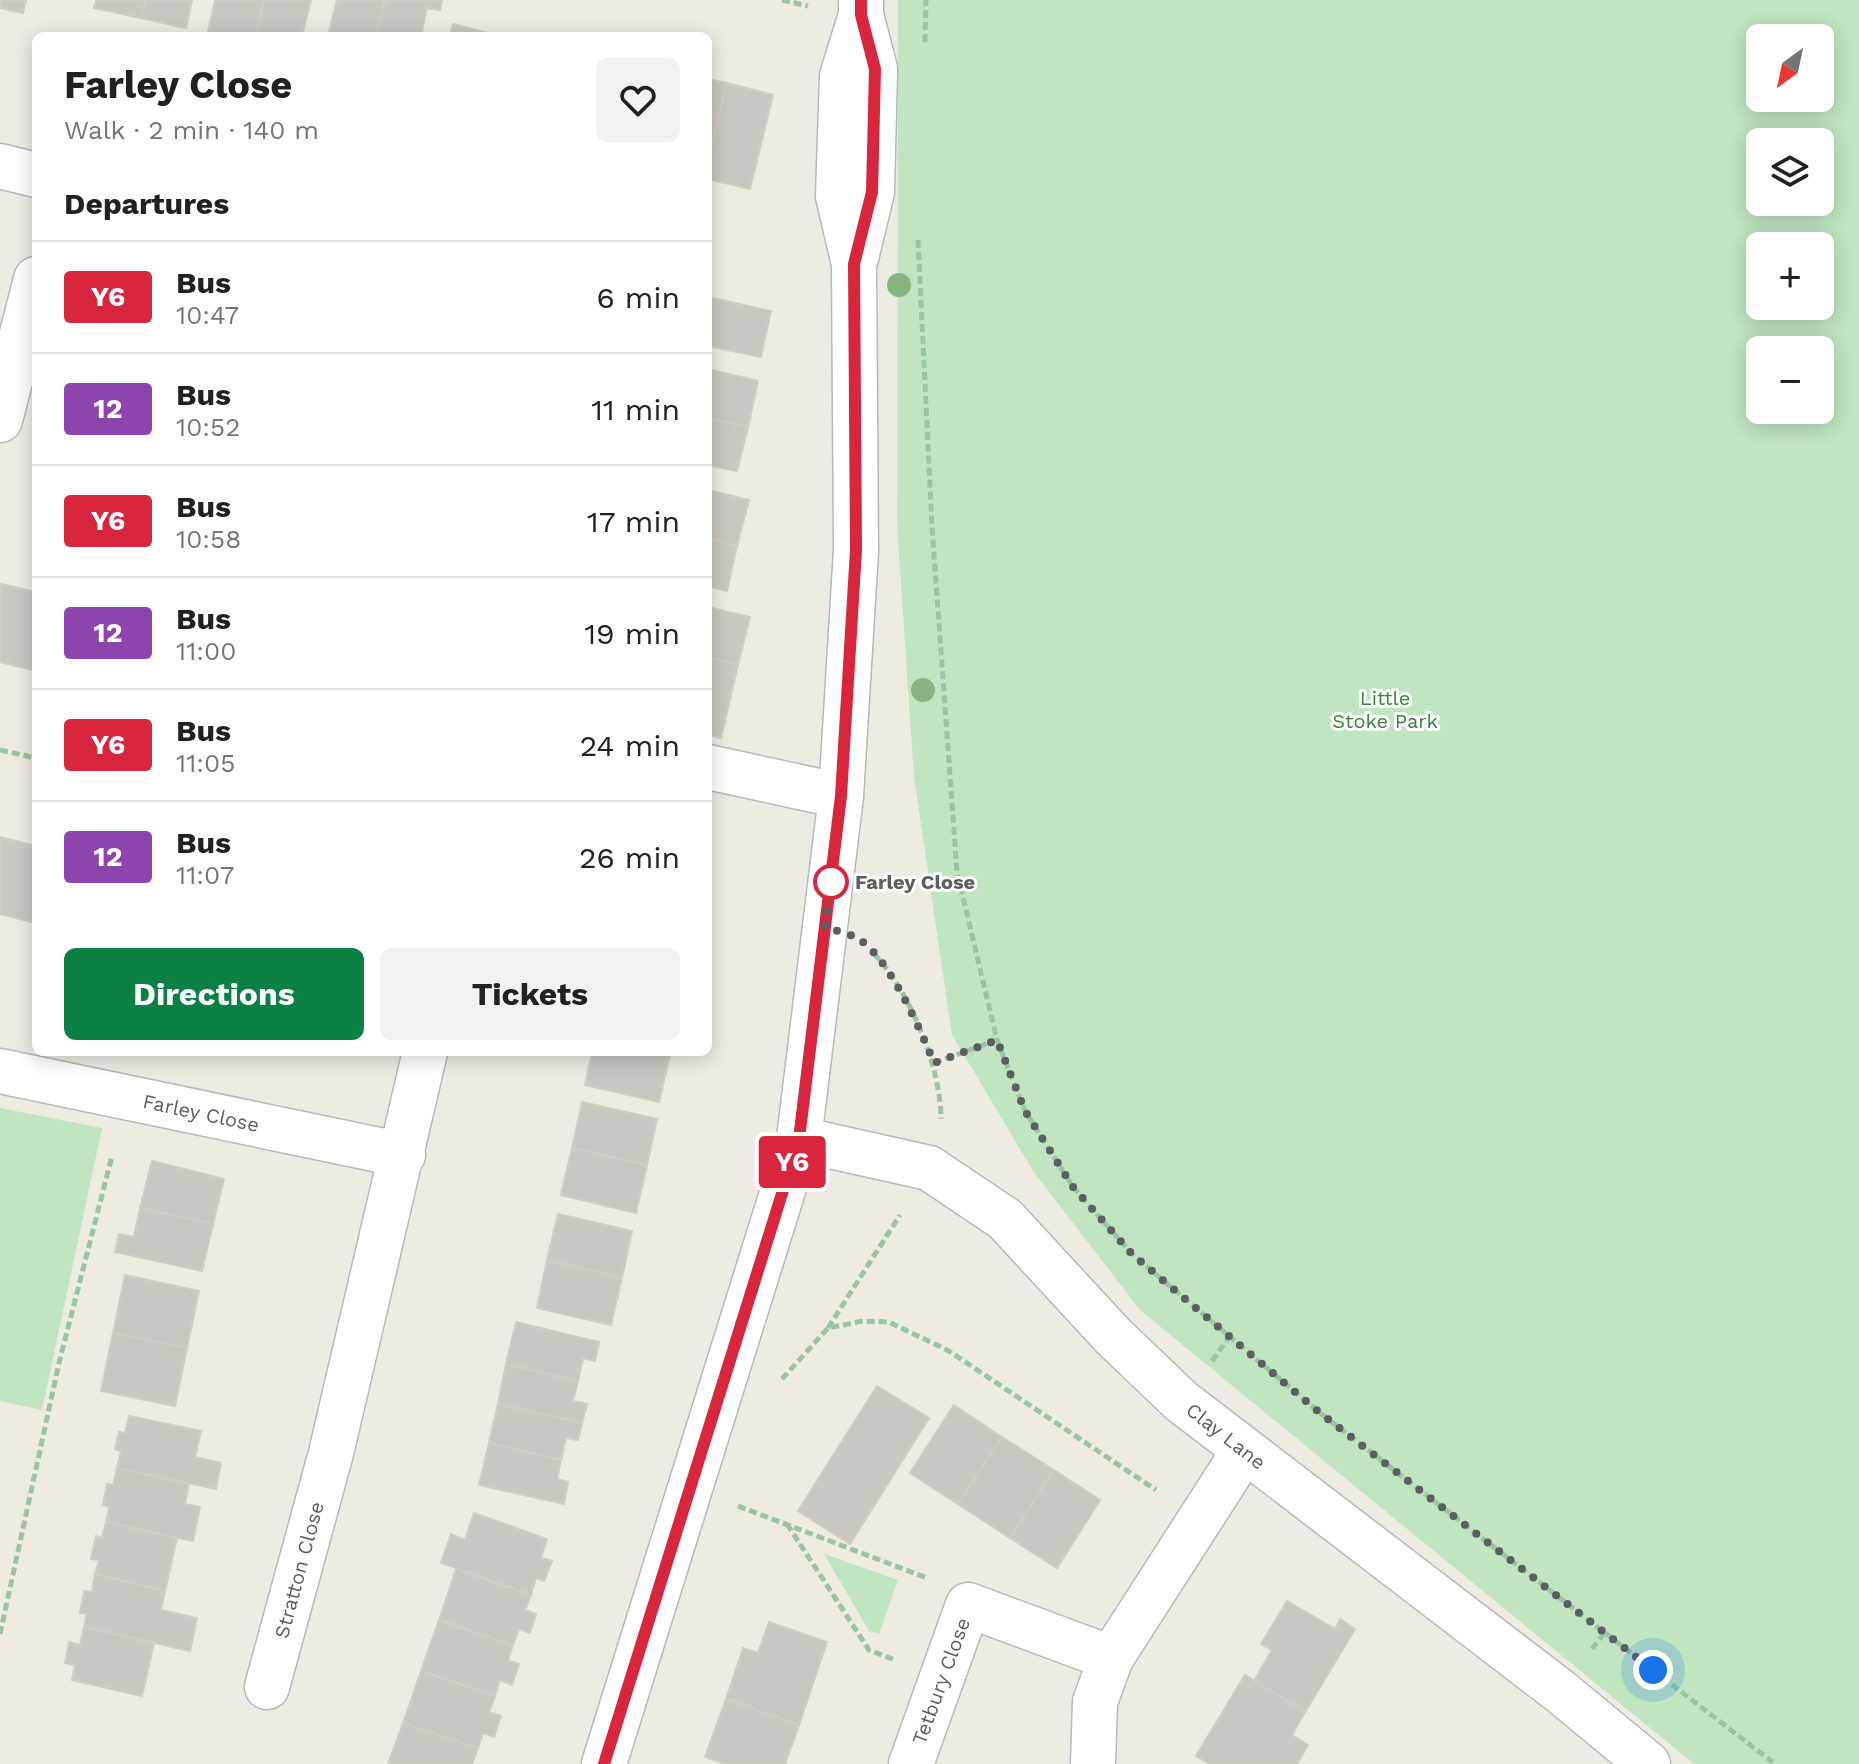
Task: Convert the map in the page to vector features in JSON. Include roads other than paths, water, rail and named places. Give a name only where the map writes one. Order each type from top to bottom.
[{"type":"street","points":[[604,1764],[799,1139],[841,796],[856,550],[854,264],[838,196],[842,76],[861,8]]},
{"type":"street","points":[[0,166],[32,174]]},
{"type":"street","points":[[32,295],[0,422],[32,431]]},
{"type":"street","points":[[712,768],[841,796]]},
{"type":"street","points":[[403,1155],[424,1056]]},
{"type":"street","name":"Farley Close","points":[[0,1071],[403,1155]]},
{"type":"street","name":"Clay Lane","points":[[799,1139],[929,1168],[1005,1219],[1113,1336],[1181,1401],[1561,1692],[1648,1764]]},
{"type":"street","name":"Stratton Close","points":[[267,1687],[331,1453],[403,1155]]},
{"type":"street","points":[[1093,1764],[1095,1702],[1111,1658],[1244,1451]]},
{"type":"street","name":"Tetbury Close","points":[[911,1764],[968,1605],[1111,1658]]},
{"type":"place","name":"Farley Close","points":[[831,882]]},
{"type":"park label","name":"Little Stoke Park","points":[[1385,710]]}]
